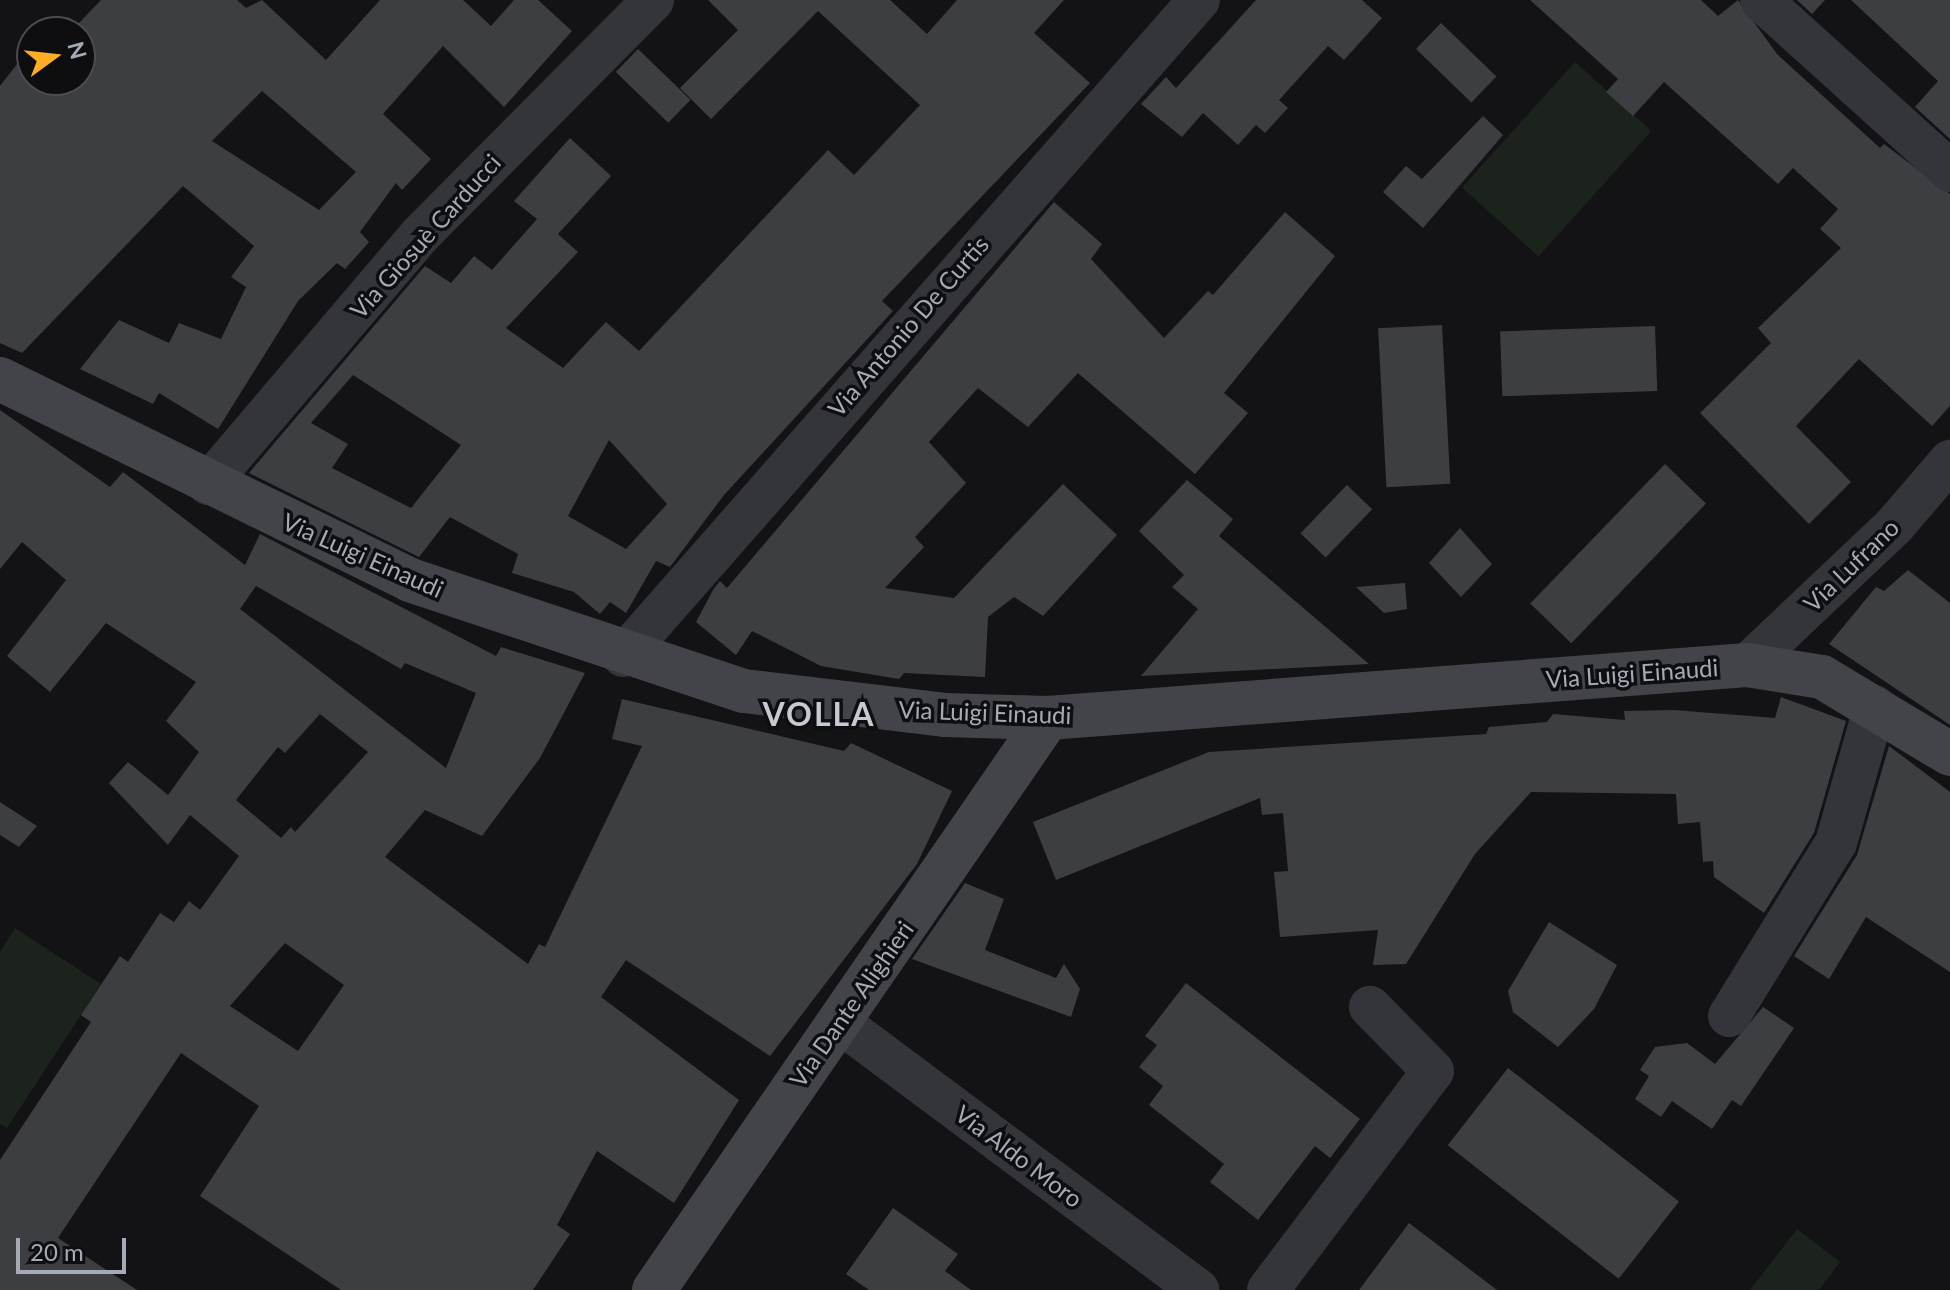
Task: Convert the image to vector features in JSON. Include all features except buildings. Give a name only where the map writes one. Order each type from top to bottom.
[{"type":"street","name":"Via Antonio De Curtis","points":[[623,656],[1199,0]]},
{"type":"street","points":[[1761,0],[1950,171]]},
{"type":"street","name":"Via Giosuè Carducci","points":[[208,484],[419,236],[643,9]]},
{"type":"street","name":"Via Luigi Einaudi","points":[[0,379],[208,484],[410,580],[623,656],[744,691],[945,715],[1048,718],[1747,665],[1822,677],[1875,706],[1950,754]]},
{"type":"street","name":"Via Lufrano","points":[[1747,665],[1894,526],[1950,461]]},
{"type":"street","points":[[1729,1016],[1836,843],[1875,706]]},
{"type":"street","name":"Via Dante Alighieri","points":[[654,1290],[1048,718]]},
{"type":"street","points":[[1268,1290],[1433,1071],[1370,1007]]},
{"type":"street","name":"Via Aldo Moro","points":[[839,1022],[1198,1290]]},
{"type":"shaded area","points":[[1575,62],[1652,131],[1538,257],[1462,188]]},
{"type":"shaded area","points":[[15,928],[101,984],[7,1128],[0,1124],[0,952]]},
{"type":"shaded area","points":[[1797,1229],[1840,1262],[1819,1290],[1750,1290]]},
{"type":"district","name":"VOLLA","points":[[819,714]]}]
